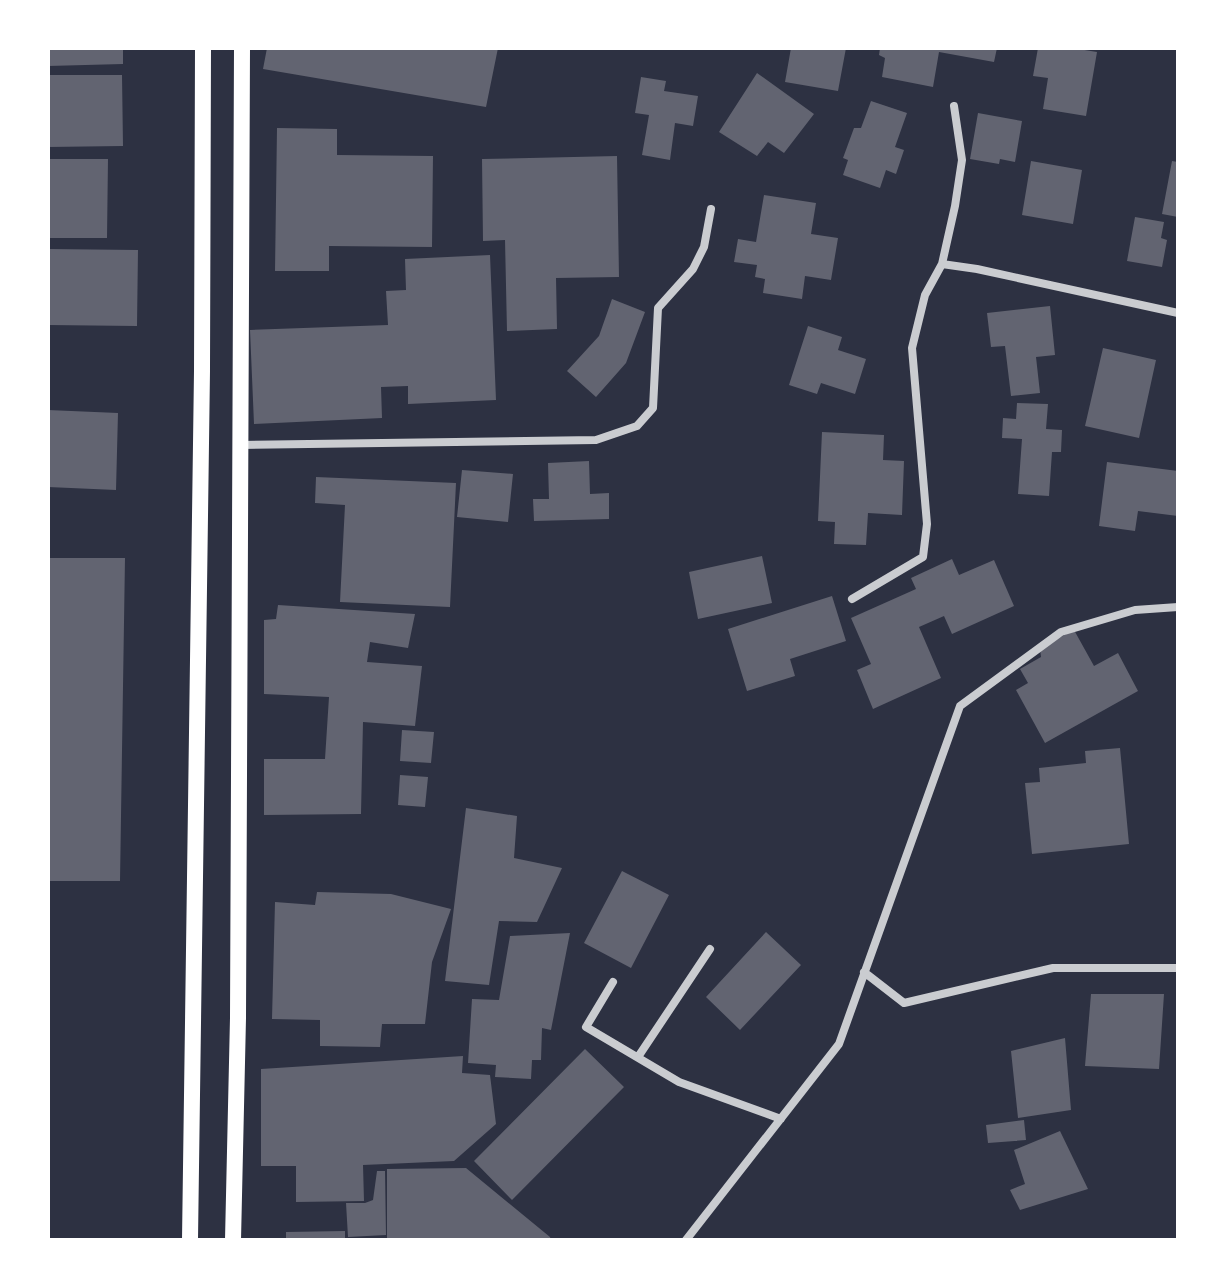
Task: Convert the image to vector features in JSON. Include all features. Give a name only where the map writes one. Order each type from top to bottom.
[{"type":"main road","points":[[190,1240],[203,48]]},
{"type":"main road","points":[[233,1240],[238,1002],[242,48]]},
{"type":"street","points":[[852,599],[923,557],[927,524],[912,348],[925,295],[942,264],[955,206],[962,160],[954,106]]},
{"type":"street","points":[[240,445],[596,440],[637,426],[653,408],[658,308],[693,269],[704,247],[711,209]]},
{"type":"street","points":[[942,264],[993,272],[1178,313]]},
{"type":"street","points":[[686,1240],[839,1044],[960,706],[1061,632],[1135,610],[1178,607]]},
{"type":"street","points":[[638,1057],[710,949]]},
{"type":"street","points":[[864,972],[904,1003],[1053,968],[1178,968]]},
{"type":"street","points":[[613,982],[586,1027],[679,1082],[781,1119]]},
{"type":"building","points":[[48,48],[123,48],[123,64],[48,66]]},
{"type":"building","points":[[267,48],[498,48],[486,107],[263,69]]},
{"type":"building","points":[[791,48],[846,48],[838,91],[785,82]]},
{"type":"building","points":[[880,48],[997,48],[994,62],[939,52],[933,87],[882,77],[885,58],[879,55]]},
{"type":"building","points":[[1038,48],[1097,52],[1086,116],[1043,109],[1048,78],[1033,76]]},
{"type":"building","points":[[757,73],[814,114],[784,153],[768,142],[757,156],[719,132]]},
{"type":"building","points":[[48,75],[122,75],[123,146],[48,147]]},
{"type":"building","points":[[641,77],[666,81],[664,91],[698,96],[693,126],[675,123],[670,160],[642,155],[649,115],[635,113]]},
{"type":"building","points":[[871,101],[907,113],[895,147],[904,150],[896,174],[886,170],[880,188],[843,175],[848,160],[843,158],[854,128],[861,128]]},
{"type":"building","points":[[978,113],[1022,121],[1015,162],[1000,159],[999,164],[970,159]]},
{"type":"building","points":[[277,128],[337,129],[337,155],[433,156],[432,247],[329,246],[329,271],[275,271]]},
{"type":"building","points":[[617,156],[619,277],[556,278],[557,329],[507,331],[505,240],[483,241],[482,159]]},
{"type":"building","points":[[48,159],[108,159],[107,238],[48,238]]},
{"type":"building","points":[[1031,161],[1082,170],[1073,224],[1022,215]]},
{"type":"building","points":[[1172,161],[1178,162],[1178,217],[1162,214]]},
{"type":"building","points":[[764,195],[816,203],[811,234],[838,238],[831,280],[805,276],[802,299],[763,293],[765,279],[755,277],[757,265],[734,262],[738,239],[756,242]]},
{"type":"building","points":[[1135,217],[1164,222],[1161,238],[1167,240],[1162,267],[1127,261]]},
{"type":"building","points":[[48,249],[138,250],[137,326],[48,325]]},
{"type":"building","points":[[490,255],[496,400],[408,404],[408,386],[381,387],[382,418],[254,424],[250,330],[388,325],[386,291],[406,290],[405,259]]},
{"type":"building","points":[[612,299],[645,312],[626,363],[596,397],[567,371],[599,336]]},
{"type":"building","points":[[1050,306],[1055,355],[1036,357],[1040,393],[1011,396],[1005,346],[991,347],[987,313]]},
{"type":"building","points":[[808,326],[842,337],[838,350],[866,359],[855,394],[821,383],[817,394],[789,385]]},
{"type":"building","points":[[1103,348],[1156,360],[1139,438],[1085,426]]},
{"type":"building","points":[[1017,403],[1048,404],[1046,429],[1062,430],[1061,452],[1052,452],[1049,496],[1018,494],[1022,439],[1002,438],[1003,418],[1016,419]]},
{"type":"building","points":[[48,410],[118,413],[116,490],[48,487]]},
{"type":"building","points":[[822,432],[884,435],[883,460],[904,461],[902,515],[868,513],[866,545],[834,544],[835,522],[818,521]]},
{"type":"building","points":[[589,461],[590,494],[609,493],[609,519],[534,521],[533,499],[549,499],[548,463]]},
{"type":"building","points":[[1107,462],[1178,471],[1178,516],[1138,511],[1135,531],[1099,526]]},
{"type":"building","points":[[462,470],[513,474],[508,522],[457,517]]},
{"type":"building","points":[[316,477],[456,483],[450,607],[340,602],[345,505],[315,503]]},
{"type":"building","points":[[762,556],[772,603],[698,619],[689,572]]},
{"type":"building","points":[[48,558],[125,558],[120,881],[48,881]]},
{"type":"building","points":[[952,559],[959,575],[994,560],[1014,606],[952,634],[944,616],[919,627],[941,678],[873,709],[857,670],[871,664],[851,618],[916,589],[911,578]]},
{"type":"building","points":[[832,596],[846,641],[790,659],[795,676],[747,691],[728,629]]},
{"type":"building","points":[[278,605],[415,614],[408,648],[370,642],[367,662],[422,666],[415,726],[363,722],[361,814],[264,815],[264,759],[325,759],[329,697],[264,694],[264,620],[276,619]]},
{"type":"building","points":[[1074,630],[1094,666],[1118,653],[1138,691],[1045,743],[1016,690],[1028,683],[1020,669],[1041,657],[1040,648]]},
{"type":"building","points":[[402,730],[434,732],[431,763],[400,761]]},
{"type":"building","points":[[1120,748],[1129,844],[1032,854],[1025,783],[1040,782],[1039,768],[1086,763],[1085,751]]},
{"type":"building","points":[[400,775],[428,777],[425,807],[398,805]]},
{"type":"building","points":[[466,808],[517,816],[514,858],[562,868],[537,922],[499,921],[489,985],[445,981]]},
{"type":"building","points":[[622,871],[669,895],[631,968],[584,943]]},
{"type":"building","points":[[317,892],[391,894],[451,909],[432,962],[425,1024],[382,1024],[380,1047],[320,1046],[320,1020],[272,1019],[275,902],[315,905]]},
{"type":"building","points":[[766,932],[801,965],[740,1030],[706,997]]},
{"type":"building","points":[[570,933],[551,1030],[542,1028],[541,1060],[532,1060],[531,1079],[495,1077],[496,1065],[468,1063],[472,999],[499,1000],[510,936]]},
{"type":"building","points":[[1091,994],[1164,994],[1159,1069],[1085,1066]]},
{"type":"building","points":[[1065,1038],[1071,1110],[1018,1118],[1011,1051]]},
{"type":"building","points":[[585,1049],[624,1087],[512,1200],[474,1161]]},
{"type":"building","points":[[463,1056],[462,1073],[490,1075],[496,1124],[454,1161],[363,1165],[364,1201],[296,1202],[296,1166],[261,1166],[261,1069]]},
{"type":"building","points":[[1024,1120],[1026,1140],[988,1143],[986,1125]]},
{"type":"building","points":[[1060,1131],[1088,1189],[1020,1210],[1010,1190],[1025,1184],[1014,1150]]},
{"type":"building","points":[[466,1168],[551,1240],[387,1240],[387,1169]]},
{"type":"building","points":[[377,1171],[385,1171],[386,1235],[348,1237],[346,1203],[373,1200]]},
{"type":"building","points":[[345,1231],[345,1240],[286,1240],[286,1232]]}]
